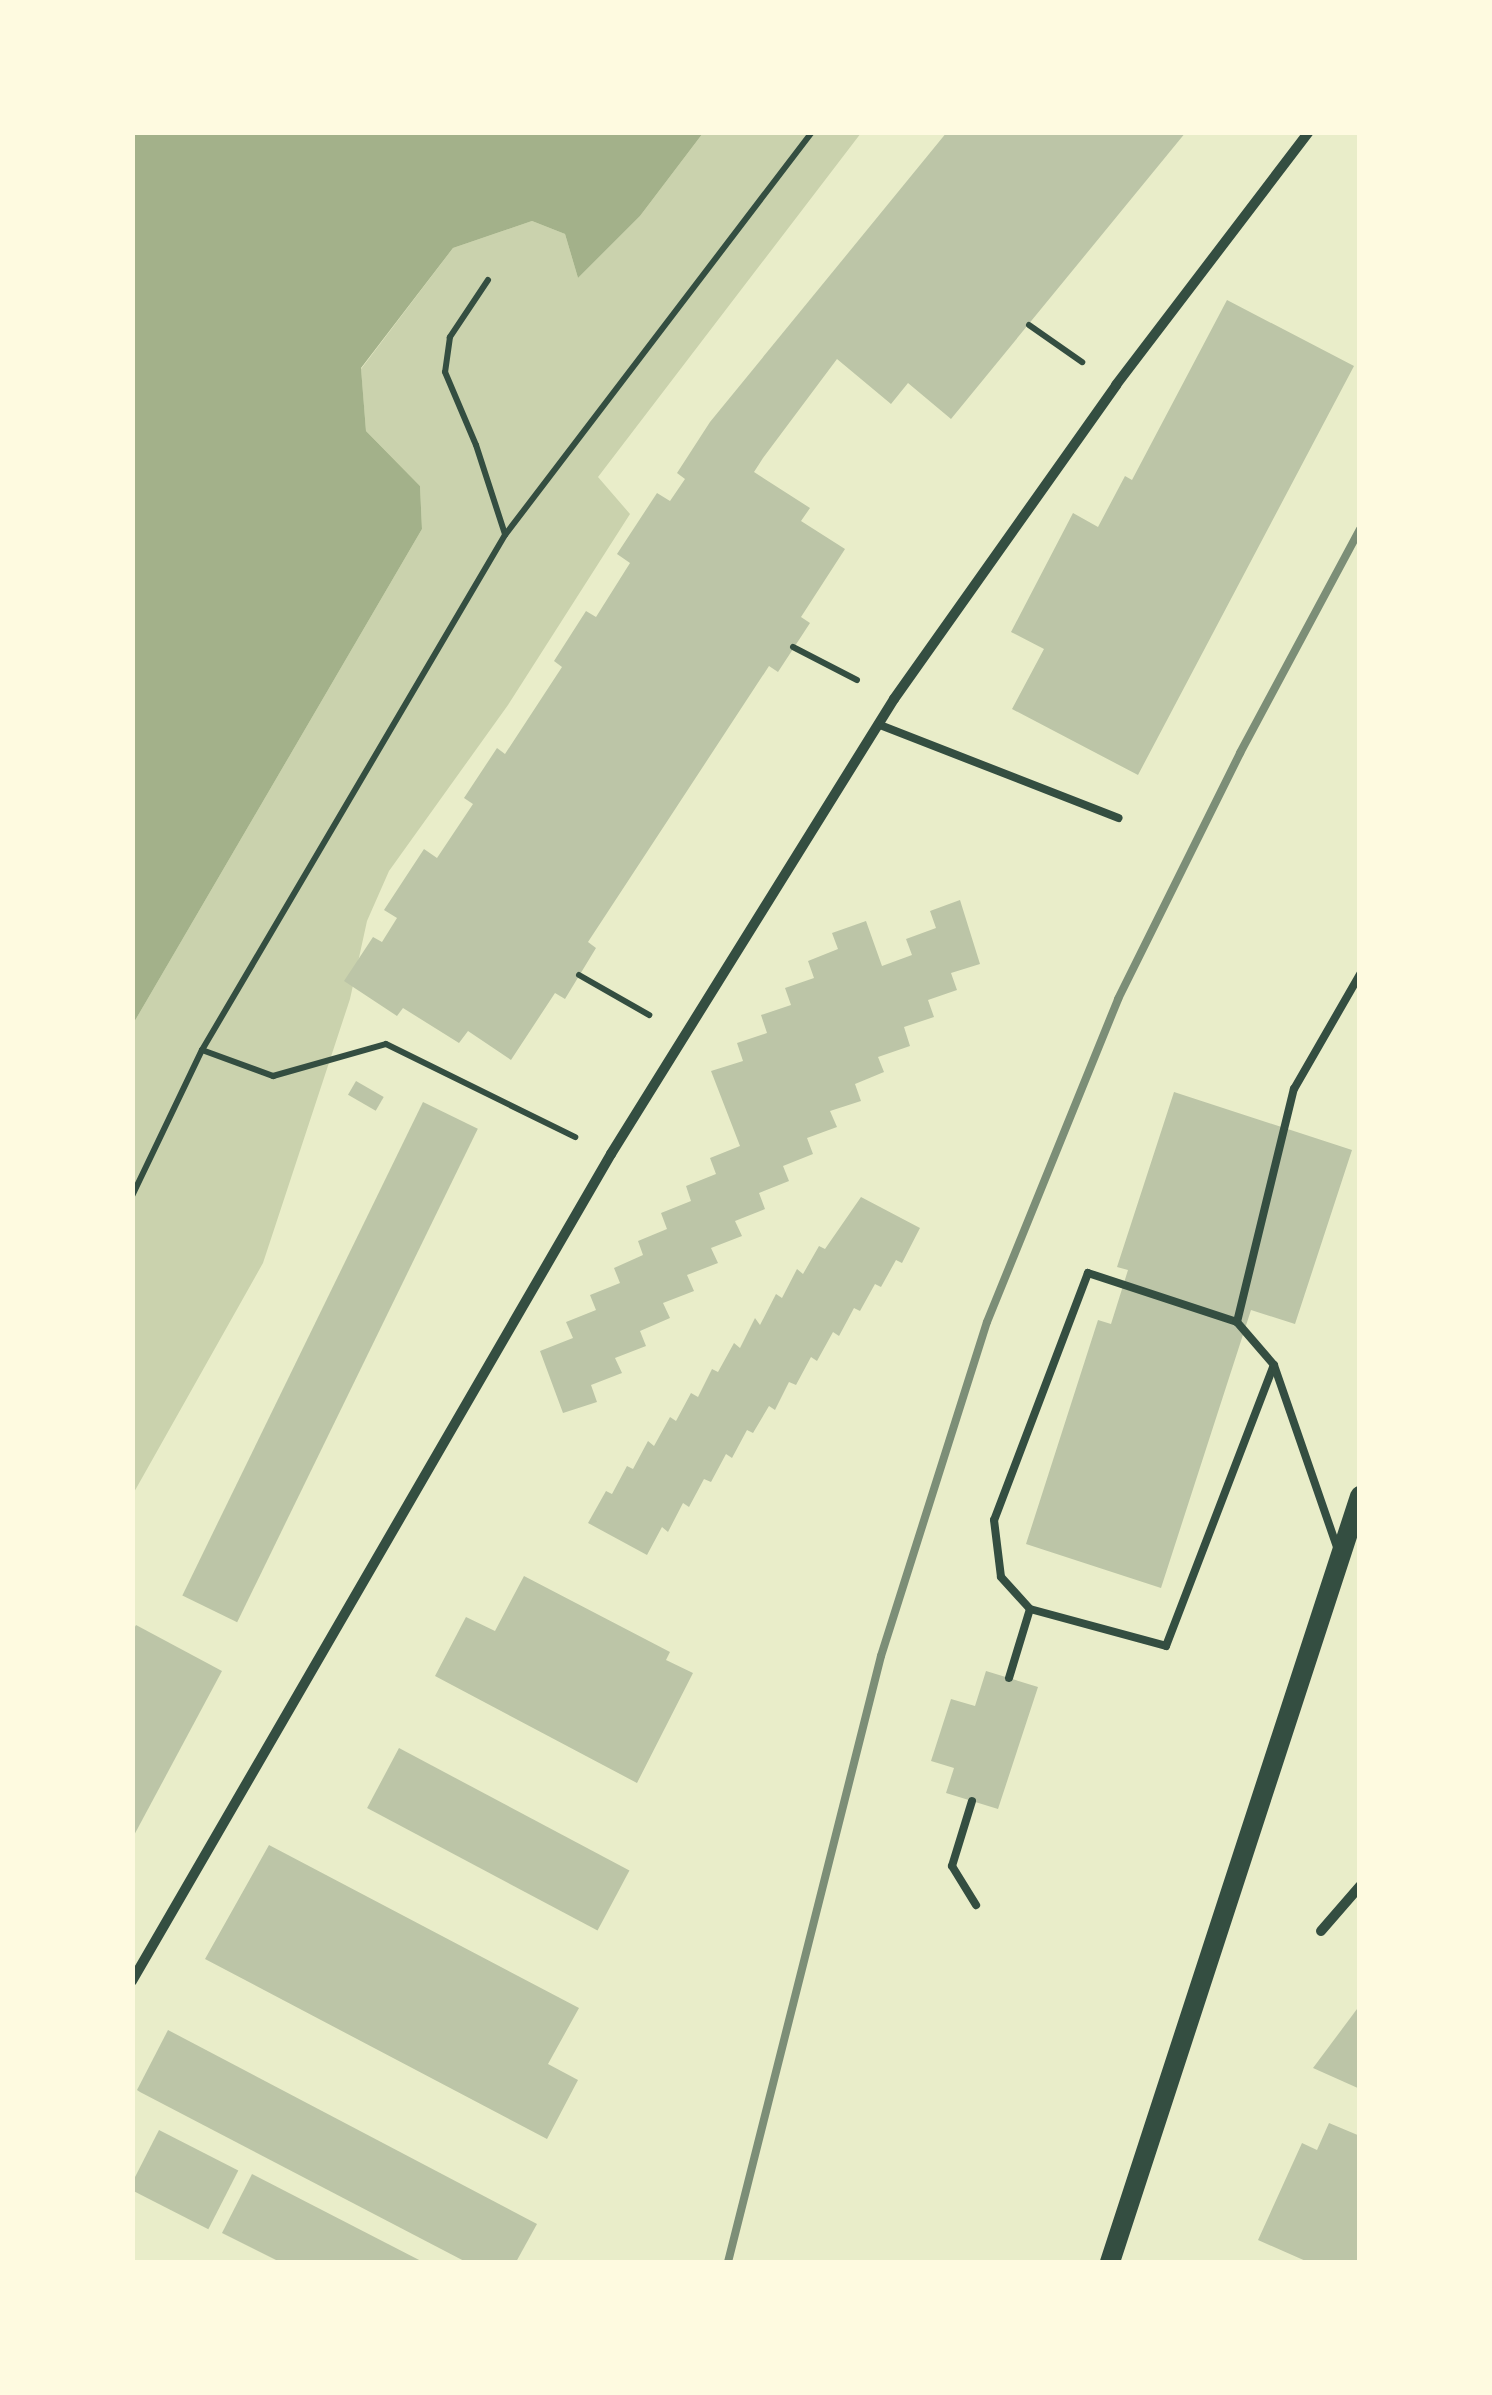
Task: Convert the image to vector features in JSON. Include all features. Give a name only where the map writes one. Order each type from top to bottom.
[{"type":"main road","points":[[1110,2262],[1360,1496]]},
{"type":"street","points":[[132,1981],[611,1154],[894,699],[1116,385],[1308,132]]},
{"type":"street","points":[[1321,1931],[1360,1886]]},
{"type":"lane","points":[[880,725],[1118,818]]},
{"type":"lane","points":[[1236,1322],[1294,1089],[1360,974]]},
{"type":"lane","points":[[1274,1365],[1166,1646],[1030,1609],[1001,1577],[994,1520],[1088,1273],[1236,1322],[1274,1365],[1341,1557]]},
{"type":"lane","points":[[1009,1678],[1030,1609]]},
{"type":"lane","points":[[972,1801],[952,1866],[976,1905]]},
{"type":"path","points":[[132,1196],[202,1050],[505,535],[812,132]]},
{"type":"path","points":[[488,280],[450,337],[445,372],[476,445],[505,535]]},
{"type":"path","points":[[1029,325],[1116,385]]},
{"type":"path","points":[[793,647],[894,699]]},
{"type":"path","points":[[579,975],[684,1035]]},
{"type":"path","points":[[202,1050],[273,1076],[386,1044],[611,1154]]},
{"type":"shaded area","points":[[133,132],[703,133],[640,216],[578,278],[565,234],[532,221],[453,248],[361,368],[366,431],[420,486],[422,529],[133,1024]]},
{"type":"shaded area","points":[[703,133],[861,133],[598,477],[630,514],[508,705],[389,871],[367,921],[350,999],[263,1263],[133,1494],[133,1024],[422,529],[420,486],[366,431],[361,369],[453,248],[532,221],[565,234],[578,278],[640,216]]},
{"type":"building","points":[[947,132],[1186,132],[951,419],[908,383],[891,404],[837,359],[763,458],[754,472],[810,508],[801,521],[845,549],[801,617],[810,623],[778,672],[769,666],[588,942],[596,948],[565,999],[555,993],[511,1060],[468,1031],[459,1043],[403,1008],[397,1016],[344,981],[373,937],[382,942],[397,918],[384,910],[424,849],[437,858],[473,804],[464,798],[497,748],[505,754],[562,667],[554,661],[586,611],[596,617],[630,563],[617,554],[657,493],[670,501],[685,479],[677,473],[710,422]]},
{"type":"building","points":[[1227,300],[1354,366],[1138,775],[1012,709],[1044,649],[1011,632],[1073,513],[1098,527],[1125,476],[1132,480]]},
{"type":"building","points":[[960,900],[980,964],[951,973],[957,990],[928,1000],[934,1017],[904,1027],[910,1046],[878,1057],[884,1072],[855,1084],[861,1101],[830,1111],[837,1127],[807,1138],[813,1154],[783,1166],[789,1181],[759,1193],[765,1209],[735,1221],[742,1236],[711,1248],[718,1263],[687,1275],[694,1291],[663,1303],[670,1318],[640,1331],[646,1346],[615,1358],[622,1373],[591,1385],[597,1402],[563,1413],[540,1351],[573,1338],[566,1322],[596,1310],[590,1295],[620,1283],[614,1268],[643,1255],[638,1241],[667,1229],[661,1213],[691,1201],[686,1186],[716,1174],[710,1158],[740,1146],[711,1071],[743,1061],[737,1043],[767,1033],[761,1015],[791,1005],[785,988],[814,978],[808,961],[838,949],[832,933],[866,921],[882,966],[912,955],[906,939],[936,928],[930,911]]},
{"type":"building","points":[[356,1081],[384,1097],[376,1111],[348,1095]]},
{"type":"building","points":[[1174,1092],[1352,1150],[1295,1324],[1251,1310],[1161,1588],[1026,1544],[1098,1320],[1111,1324],[1128,1270],[1117,1267]]},
{"type":"building","points":[[423,1102],[478,1129],[237,1622],[182,1595]]},
{"type":"building","points":[[861,1197],[920,1228],[902,1263],[896,1260],[881,1287],[875,1284],[860,1311],[854,1308],[839,1336],[833,1332],[817,1361],[811,1357],[796,1385],[789,1382],[775,1410],[769,1406],[753,1433],[747,1430],[732,1458],[726,1454],[711,1482],[704,1479],[689,1507],[683,1503],[668,1532],[662,1527],[647,1555],[588,1523],[606,1491],[612,1494],[627,1466],[633,1469],[648,1441],[654,1446],[670,1417],[676,1421],[691,1393],[698,1397],[712,1369],[718,1372],[734,1343],[740,1348],[755,1318],[760,1325],[776,1294],[782,1298],[797,1269],[803,1274],[819,1246],[825,1249]]},
{"type":"building","points":[[524,1576],[670,1652],[666,1660],[693,1673],[637,1783],[435,1676],[466,1617],[495,1631]]},
{"type":"building","points":[[136,1625],[222,1671],[132,1839],[132,1632]]},
{"type":"building","points":[[986,1671],[1038,1687],[998,1809],[946,1793],[954,1768],[931,1761],[951,1699],[975,1706]]},
{"type":"building","points":[[399,1748],[629,1871],[598,1931],[367,1808]]},
{"type":"building","points":[[269,1845],[579,2008],[548,2064],[578,2080],[547,2139],[205,1959]]},
{"type":"building","points":[[1360,2005],[1360,2089],[1313,2068]]},
{"type":"building","points":[[168,2030],[537,2224],[516,2262],[466,2262],[137,2090]]},
{"type":"building","points":[[1329,2123],[1360,2136],[1360,2262],[1308,2262],[1258,2240],[1302,2143],[1317,2150]]},
{"type":"building","points":[[159,2130],[238,2170],[208,2229],[132,2190]]},
{"type":"building","points":[[252,2174],[423,2262],[280,2262],[222,2233]]},
{"type":"railway","points":[[728,2262],[881,1656],[987,1322],[1118,999],[1240,753],[1360,529]]}]
